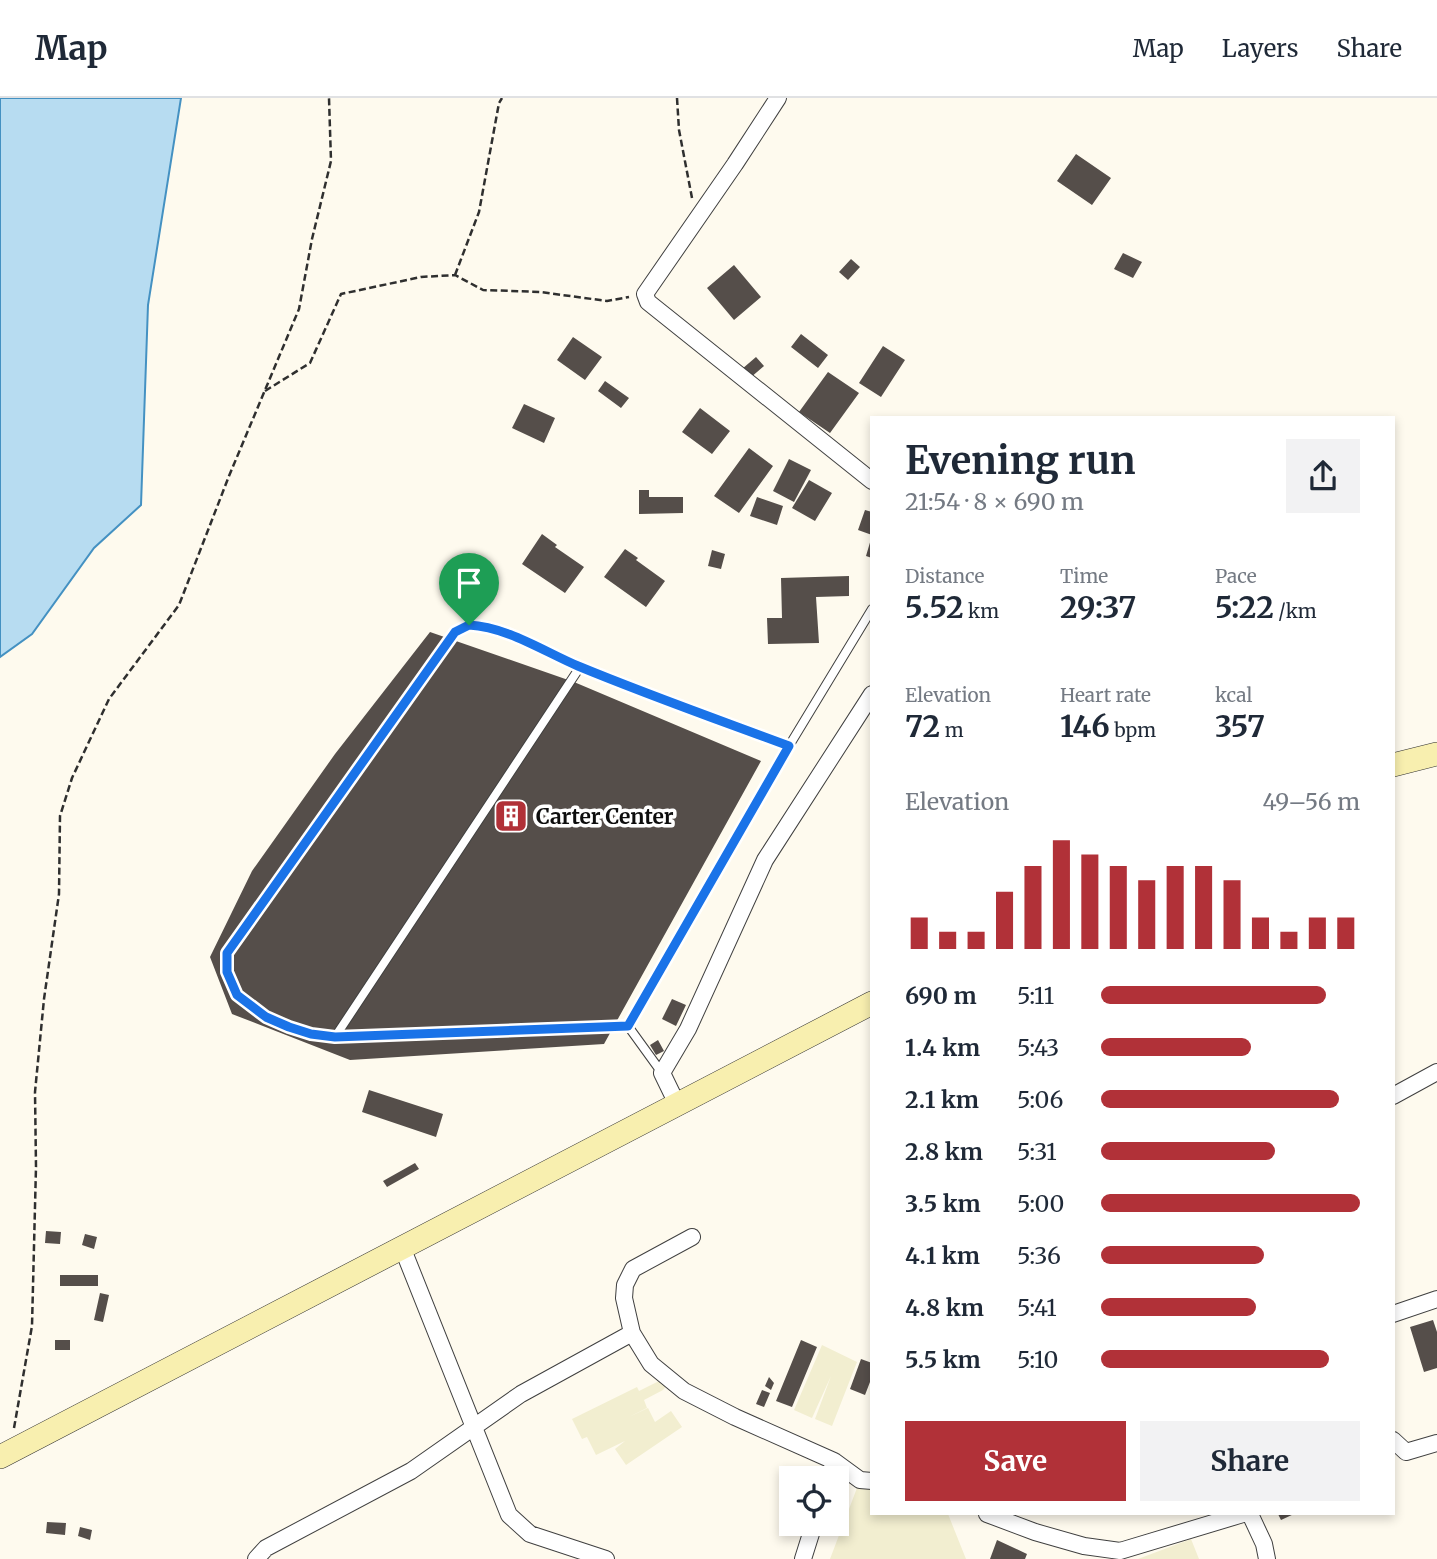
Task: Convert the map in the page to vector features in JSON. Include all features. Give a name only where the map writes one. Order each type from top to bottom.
[{"type":"main road","points":[[1395,764],[1437,754]]},
{"type":"main road","points":[[4,1454],[870,1004]]},
{"type":"street","points":[[778,98],[645,294],[648,302],[870,479]]},
{"type":"street","points":[[677,1104],[662,1073],[688,1028],[765,860],[870,697]]},
{"type":"street","points":[[1395,1095],[1437,1072]]},
{"type":"street","points":[[692,1237],[633,1269],[625,1284],[624,1298],[632,1333],[651,1364],[684,1391],[834,1461],[860,1480],[870,1481]]},
{"type":"street","points":[[402,1247],[509,1515],[530,1534],[606,1559]]},
{"type":"street","points":[[1395,1313],[1437,1299]]},
{"type":"street","points":[[256,1559],[266,1549],[411,1471],[521,1394],[632,1333]]},
{"type":"street","points":[[1395,1442],[1406,1452],[1437,1443]]},
{"type":"street","points":[[833,1466],[834,1461]]},
{"type":"street","points":[[990,1515],[1084,1546],[1120,1550],[1240,1515]]},
{"type":"street","points":[[1250,1515],[1264,1544],[1267,1559]]},
{"type":"street","points":[[803,1559],[810,1536]]},
{"type":"lane","points":[[628,1026],[789,746],[870,612]]},
{"type":"lane","points":[[628,1026],[335,1037],[311,1034],[266,1017],[237,995],[227,972],[227,953],[455,632],[469,625],[483,626],[580,667],[789,746]]},
{"type":"lane","points":[[335,1037],[580,667]]},
{"type":"lane","points":[[628,1026],[662,1073]]},
{"type":"path","points":[[4,1454],[23,1388],[32,1326],[35,1092],[44,999],[59,894],[60,816],[72,778],[109,699],[179,606],[299,309],[331,161],[329,98]]},
{"type":"path","points":[[455,275],[479,212],[502,98]]},
{"type":"path","points":[[677,98],[679,130],[696,220]]},
{"type":"path","points":[[265,391],[310,363],[341,294],[421,277],[455,275],[483,290],[540,292],[607,301],[645,294]]},
{"type":"shaded area","points":[[822,1345],[857,1362],[832,1426],[815,1419],[831,1376],[812,1418],[794,1410]]},
{"type":"shaded area","points":[[661,1380],[667,1385],[663,1390],[644,1400],[647,1408],[629,1417],[648,1408],[655,1422],[671,1411],[682,1427],[626,1465],[615,1449],[625,1441],[596,1455],[587,1437],[582,1439],[572,1419],[637,1387],[639,1391]]},
{"type":"shaded area","points":[[860,1480],[870,1484],[870,1515],[948,1515],[966,1559],[830,1559],[839,1536],[849,1536],[849,1509]]},
{"type":"shaded area","points":[[1191,1539],[1199,1559],[1138,1559]]},
{"type":"water","points":[[0,98],[181,98],[148,305],[141,505],[94,548],[32,634],[0,657]]},
{"type":"building","points":[[1076,154],[1111,178],[1092,205],[1057,181]]},
{"type":"building","points":[[1123,253],[1142,262],[1133,278],[1114,269]]},
{"type":"building","points":[[851,259],[860,267],[848,280],[839,272]]},
{"type":"building","points":[[734,265],[761,297],[734,320],[707,288]]},
{"type":"building","points":[[801,334],[828,355],[818,368],[791,347]]},
{"type":"building","points":[[573,337],[602,357],[585,380],[557,360]]},
{"type":"building","points":[[883,346],[905,360],[881,397],[859,383]]},
{"type":"building","points":[[756,357],[764,366],[750,378],[742,369]]},
{"type":"building","points":[[828,372],[859,393],[830,433],[799,412]]},
{"type":"building","points":[[605,381],[629,398],[621,408],[598,391]]},
{"type":"building","points":[[524,404],[555,418],[544,443],[512,428]]},
{"type":"building","points":[[700,408],[730,431],[712,454],[682,432]]},
{"type":"building","points":[[749,448],[773,466],[739,513],[714,496]]},
{"type":"building","points":[[789,459],[811,470],[794,502],[773,491]]},
{"type":"building","points":[[809,480],[832,493],[815,521],[792,508]]},
{"type":"building","points":[[639,490],[649,490],[649,497],[683,497],[683,513],[639,514]]},
{"type":"building","points":[[757,497],[783,506],[777,525],[750,516]]},
{"type":"building","points":[[865,510],[870,511],[870,534],[858,530]]},
{"type":"building","points":[[542,534],[557,545],[555,547],[584,567],[565,593],[522,564]]},
{"type":"building","points":[[625,549],[665,581],[646,607],[604,577]]},
{"type":"building","points":[[712,550],[725,554],[721,569],[708,566]]},
{"type":"building","points":[[849,576],[849,596],[816,597],[819,643],[768,644],[767,618],[782,618],[781,578]]},
{"type":"building","name":"Carter Center","points":[[430,632],[574,682],[761,761],[604,1044],[350,1060],[232,1014],[210,957],[252,871],[335,754]]},
{"type":"building","points":[[672,999],[686,1005],[676,1026],[662,1019]]},
{"type":"building","points":[[658,1040],[664,1051],[656,1055],[650,1045]]},
{"type":"building","points":[[369,1090],[443,1114],[436,1137],[362,1112]]},
{"type":"building","points":[[415,1163],[419,1169],[387,1187],[383,1181]]},
{"type":"building","points":[[46,1231],[61,1232],[60,1244],[45,1243]]},
{"type":"building","points":[[85,1234],[97,1237],[94,1249],[82,1245]]},
{"type":"building","points":[[60,1275],[98,1275],[98,1286],[60,1286]]},
{"type":"building","points":[[100,1293],[109,1295],[103,1322],[94,1320]]},
{"type":"building","points":[[1433,1320],[1437,1332],[1437,1368],[1424,1372],[1410,1327]]},
{"type":"building","points":[[55,1340],[70,1340],[70,1350],[55,1350]]},
{"type":"building","points":[[801,1340],[817,1347],[792,1407],[776,1401]]},
{"type":"building","points":[[861,1359],[870,1362],[870,1382],[865,1395],[850,1389]]},
{"type":"building","points":[[769,1377],[774,1383],[771,1390],[765,1386]]},
{"type":"building","points":[[762,1390],[770,1393],[764,1407],[756,1404]]},
{"type":"building","points":[[1278,1515],[1292,1515],[1281,1520]]},
{"type":"building","points":[[47,1522],[66,1523],[65,1535],[46,1533]]},
{"type":"building","points":[[80,1527],[92,1530],[90,1540],[78,1536]]},
{"type":"building","points":[[997,1540],[1027,1554],[1025,1559],[990,1559]]},
{"type":"place","name":"Carter Center","points":[[511,816]]},
{"type":"route","points":[[469,625],[498,631],[580,667],[789,746],[628,1026],[335,1037],[311,1034],[266,1017],[237,995],[227,972],[227,953],[455,632],[469,625]]}]
